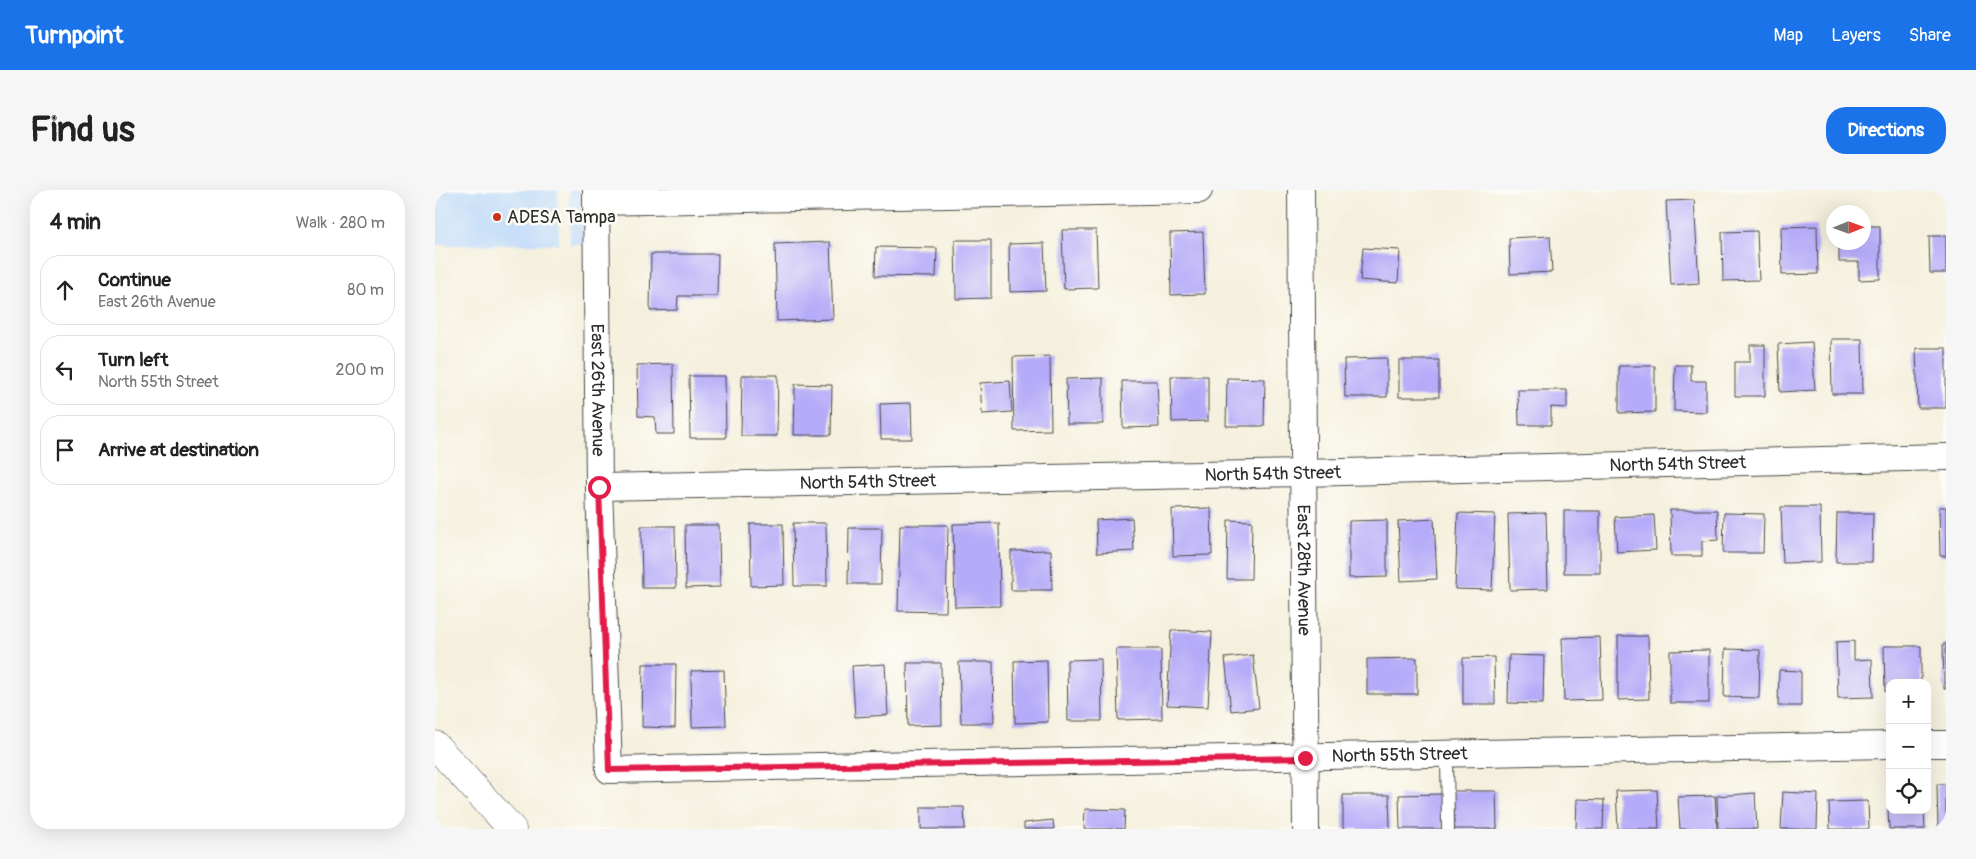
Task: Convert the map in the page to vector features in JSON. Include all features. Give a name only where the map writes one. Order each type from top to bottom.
[{"type":"highway","points":[[435,745],[512,829]]},
{"type":"street","points":[[596,196],[1199,190]]},
{"type":"street","name":"East 28th Avenue","points":[[1301,190],[1306,829]]},
{"type":"street","name":"East 26th Avenue","points":[[596,196],[599,487],[609,770]]},
{"type":"street","name":"North 54th Street","points":[[599,487],[1303,473],[1946,457]]},
{"type":"street","points":[[1931,744],[1946,744]]},
{"type":"street","name":"North 55th Street","points":[[609,770],[1305,758],[1886,745]]},
{"type":"lane","points":[[1447,754],[1448,829]]},
{"type":"shaded area","name":"ADESA Tampa","points":[[435,190],[558,190],[559,244],[435,245]]},
{"type":"shaded area","points":[[569,190],[580,190],[583,244],[570,245]]},
{"type":"building","points":[[1694,200],[1699,283],[1671,285],[1666,201]]},
{"type":"building","points":[[1817,226],[1818,274],[1782,275],[1781,227]]},
{"type":"building","points":[[1871,226],[1880,226],[1880,279],[1859,280],[1859,262],[1839,262],[1839,250],[1871,250]]},
{"type":"building","points":[[1062,230],[1096,230],[1098,288],[1064,289]]},
{"type":"building","points":[[1757,231],[1759,280],[1723,281],[1722,232]]},
{"type":"building","points":[[1203,232],[1205,294],[1171,295],[1170,233]]},
{"type":"building","points":[[1550,236],[1552,272],[1510,274],[1509,238]]},
{"type":"building","points":[[1929,236],[1946,236],[1946,273],[1930,273]]},
{"type":"building","points":[[955,240],[991,240],[991,298],[956,299]]},
{"type":"building","points":[[830,242],[833,319],[777,321],[775,244]]},
{"type":"building","points":[[1044,243],[1046,291],[1010,292],[1009,244]]},
{"type":"building","points":[[876,247],[937,248],[936,277],[875,276]]},
{"type":"building","points":[[1363,248],[1400,250],[1398,283],[1360,280]]},
{"type":"building","points":[[651,254],[718,254],[717,296],[678,296],[677,310],[650,311]]},
{"type":"building","points":[[1831,339],[1862,339],[1863,394],[1832,394]]},
{"type":"building","points":[[1812,342],[1815,390],[1780,392],[1778,344]]},
{"type":"building","points":[[1750,345],[1765,345],[1765,396],[1735,396],[1735,362],[1750,362]]},
{"type":"building","points":[[1916,348],[1946,348],[1946,408],[1918,408]]},
{"type":"building","points":[[1050,356],[1051,430],[1014,431],[1013,357]]},
{"type":"building","points":[[1387,358],[1387,397],[1345,397],[1344,359]]},
{"type":"building","points":[[1399,360],[1439,360],[1439,397],[1399,397]]},
{"type":"building","points":[[673,364],[674,434],[656,434],[655,417],[638,416],[637,365]]},
{"type":"building","points":[[1675,365],[1691,365],[1691,381],[1706,381],[1706,412],[1674,411]]},
{"type":"building","points":[[1619,366],[1655,366],[1655,412],[1619,413]]},
{"type":"building","points":[[742,375],[778,375],[777,436],[741,436]]},
{"type":"building","points":[[689,376],[725,376],[726,438],[690,438]]},
{"type":"building","points":[[1171,376],[1208,376],[1208,421],[1172,422]]},
{"type":"building","points":[[1103,378],[1103,424],[1067,424],[1066,379]]},
{"type":"building","points":[[1227,378],[1265,379],[1264,426],[1226,426]]},
{"type":"building","points":[[1010,381],[1012,412],[982,414],[980,383]]},
{"type":"building","points":[[1122,381],[1157,381],[1159,427],[1123,428]]},
{"type":"building","points":[[795,384],[832,385],[831,435],[794,435]]},
{"type":"building","points":[[1518,390],[1567,390],[1567,408],[1551,407],[1551,425],[1519,425]]},
{"type":"building","points":[[911,403],[912,439],[881,439],[880,404]]},
{"type":"building","points":[[1781,507],[1820,507],[1821,562],[1783,563]]},
{"type":"building","points":[[1939,507],[1946,507],[1946,556],[1940,556]]},
{"type":"building","points":[[1211,508],[1212,555],[1173,556],[1172,509]]},
{"type":"building","points":[[1670,510],[1717,510],[1718,540],[1702,541],[1702,556],[1671,556]]},
{"type":"building","points":[[1564,511],[1600,511],[1600,573],[1564,573]]},
{"type":"building","points":[[1458,513],[1495,514],[1492,590],[1455,589]]},
{"type":"building","points":[[1546,513],[1548,589],[1510,590],[1508,514]]},
{"type":"building","points":[[1724,513],[1764,514],[1763,553],[1723,553]]},
{"type":"building","points":[[1837,513],[1873,513],[1872,562],[1836,562]]},
{"type":"building","points":[[1654,515],[1656,550],[1617,552],[1615,517]]},
{"type":"building","points":[[1132,518],[1134,551],[1097,553],[1096,520]]},
{"type":"building","points":[[1434,519],[1437,579],[1401,581],[1398,521]]},
{"type":"building","points":[[1228,520],[1252,521],[1251,579],[1227,579]]},
{"type":"building","points":[[1387,520],[1387,577],[1349,578],[1349,521]]},
{"type":"building","points":[[793,523],[826,523],[827,586],[794,586]]},
{"type":"building","points":[[999,523],[1000,606],[955,607],[953,524]]},
{"type":"building","points":[[750,524],[783,524],[784,585],[751,586]]},
{"type":"building","points":[[685,525],[719,525],[720,587],[686,588]]},
{"type":"building","points":[[900,525],[948,525],[946,612],[898,611]]},
{"type":"building","points":[[641,526],[675,526],[676,588],[642,588]]},
{"type":"building","points":[[849,528],[882,528],[881,584],[848,584]]},
{"type":"building","points":[[1051,550],[1052,590],[1011,590],[1011,551]]},
{"type":"building","points":[[1171,630],[1212,632],[1208,707],[1167,705]]},
{"type":"building","points":[[1618,636],[1648,636],[1649,699],[1618,700]]},
{"type":"building","points":[[1600,637],[1602,700],[1564,701],[1562,638]]},
{"type":"building","points":[[1854,641],[1854,660],[1872,659],[1873,697],[1838,698],[1836,642]]},
{"type":"building","points":[[1943,644],[1946,644],[1946,689],[1944,689]]},
{"type":"building","points":[[1884,646],[1921,646],[1921,679],[1886,679],[1885,692]]},
{"type":"building","points":[[1116,649],[1161,649],[1162,719],[1118,720]]},
{"type":"building","points":[[1725,649],[1760,650],[1759,698],[1724,697]]},
{"type":"building","points":[[1709,650],[1709,703],[1670,703],[1670,651]]},
{"type":"building","points":[[1253,655],[1259,708],[1231,711],[1225,658]]},
{"type":"building","points":[[1509,655],[1544,656],[1543,704],[1508,703]]},
{"type":"building","points":[[1494,657],[1495,704],[1463,704],[1463,658]]},
{"type":"building","points":[[1417,658],[1417,694],[1367,694],[1367,659]]},
{"type":"building","points":[[1101,659],[1102,721],[1068,721],[1067,660]]},
{"type":"building","points":[[1047,660],[1048,722],[1015,723],[1014,661]]},
{"type":"building","points":[[959,662],[993,662],[994,723],[961,723]]},
{"type":"building","points":[[907,663],[941,663],[942,725],[908,726]]},
{"type":"building","points":[[643,664],[676,664],[675,728],[642,727]]},
{"type":"building","points":[[885,664],[888,715],[855,717],[852,666]]},
{"type":"building","points":[[724,670],[726,726],[692,727],[691,671]]},
{"type":"building","points":[[1779,670],[1801,671],[1801,706],[1778,706]]},
{"type":"building","points":[[1937,784],[1946,784],[1946,829],[1938,829]]},
{"type":"building","points":[[1657,790],[1659,829],[1618,829],[1616,791]]},
{"type":"building","points":[[1451,791],[1496,791],[1497,829],[1451,829]]},
{"type":"building","points":[[1783,792],[1818,794],[1817,829],[1781,829]]},
{"type":"building","points":[[1755,793],[1757,829],[1718,829],[1717,796]]},
{"type":"building","points":[[1442,794],[1443,829],[1400,829],[1399,795]]},
{"type":"building","points":[[1343,795],[1389,795],[1390,829],[1343,829]]},
{"type":"building","points":[[1715,796],[1717,829],[1680,829],[1678,797]]},
{"type":"building","points":[[1577,799],[1604,800],[1603,829],[1576,829]]},
{"type":"building","points":[[1868,801],[1869,829],[1830,829],[1829,802]]},
{"type":"building","points":[[921,807],[964,807],[965,829],[921,829]]},
{"type":"building","points":[[1085,809],[1125,810],[1124,829],[1084,829]]},
{"type":"building","points":[[1888,814],[1924,814],[1925,829],[1889,829]]},
{"type":"building","points":[[1053,820],[1054,829],[1024,829],[1024,823]]},
{"type":"place","name":"ADESA Tampa","points":[[497,217]]},
{"type":"route","points":[[599,487],[609,770],[1305,758]]}]
